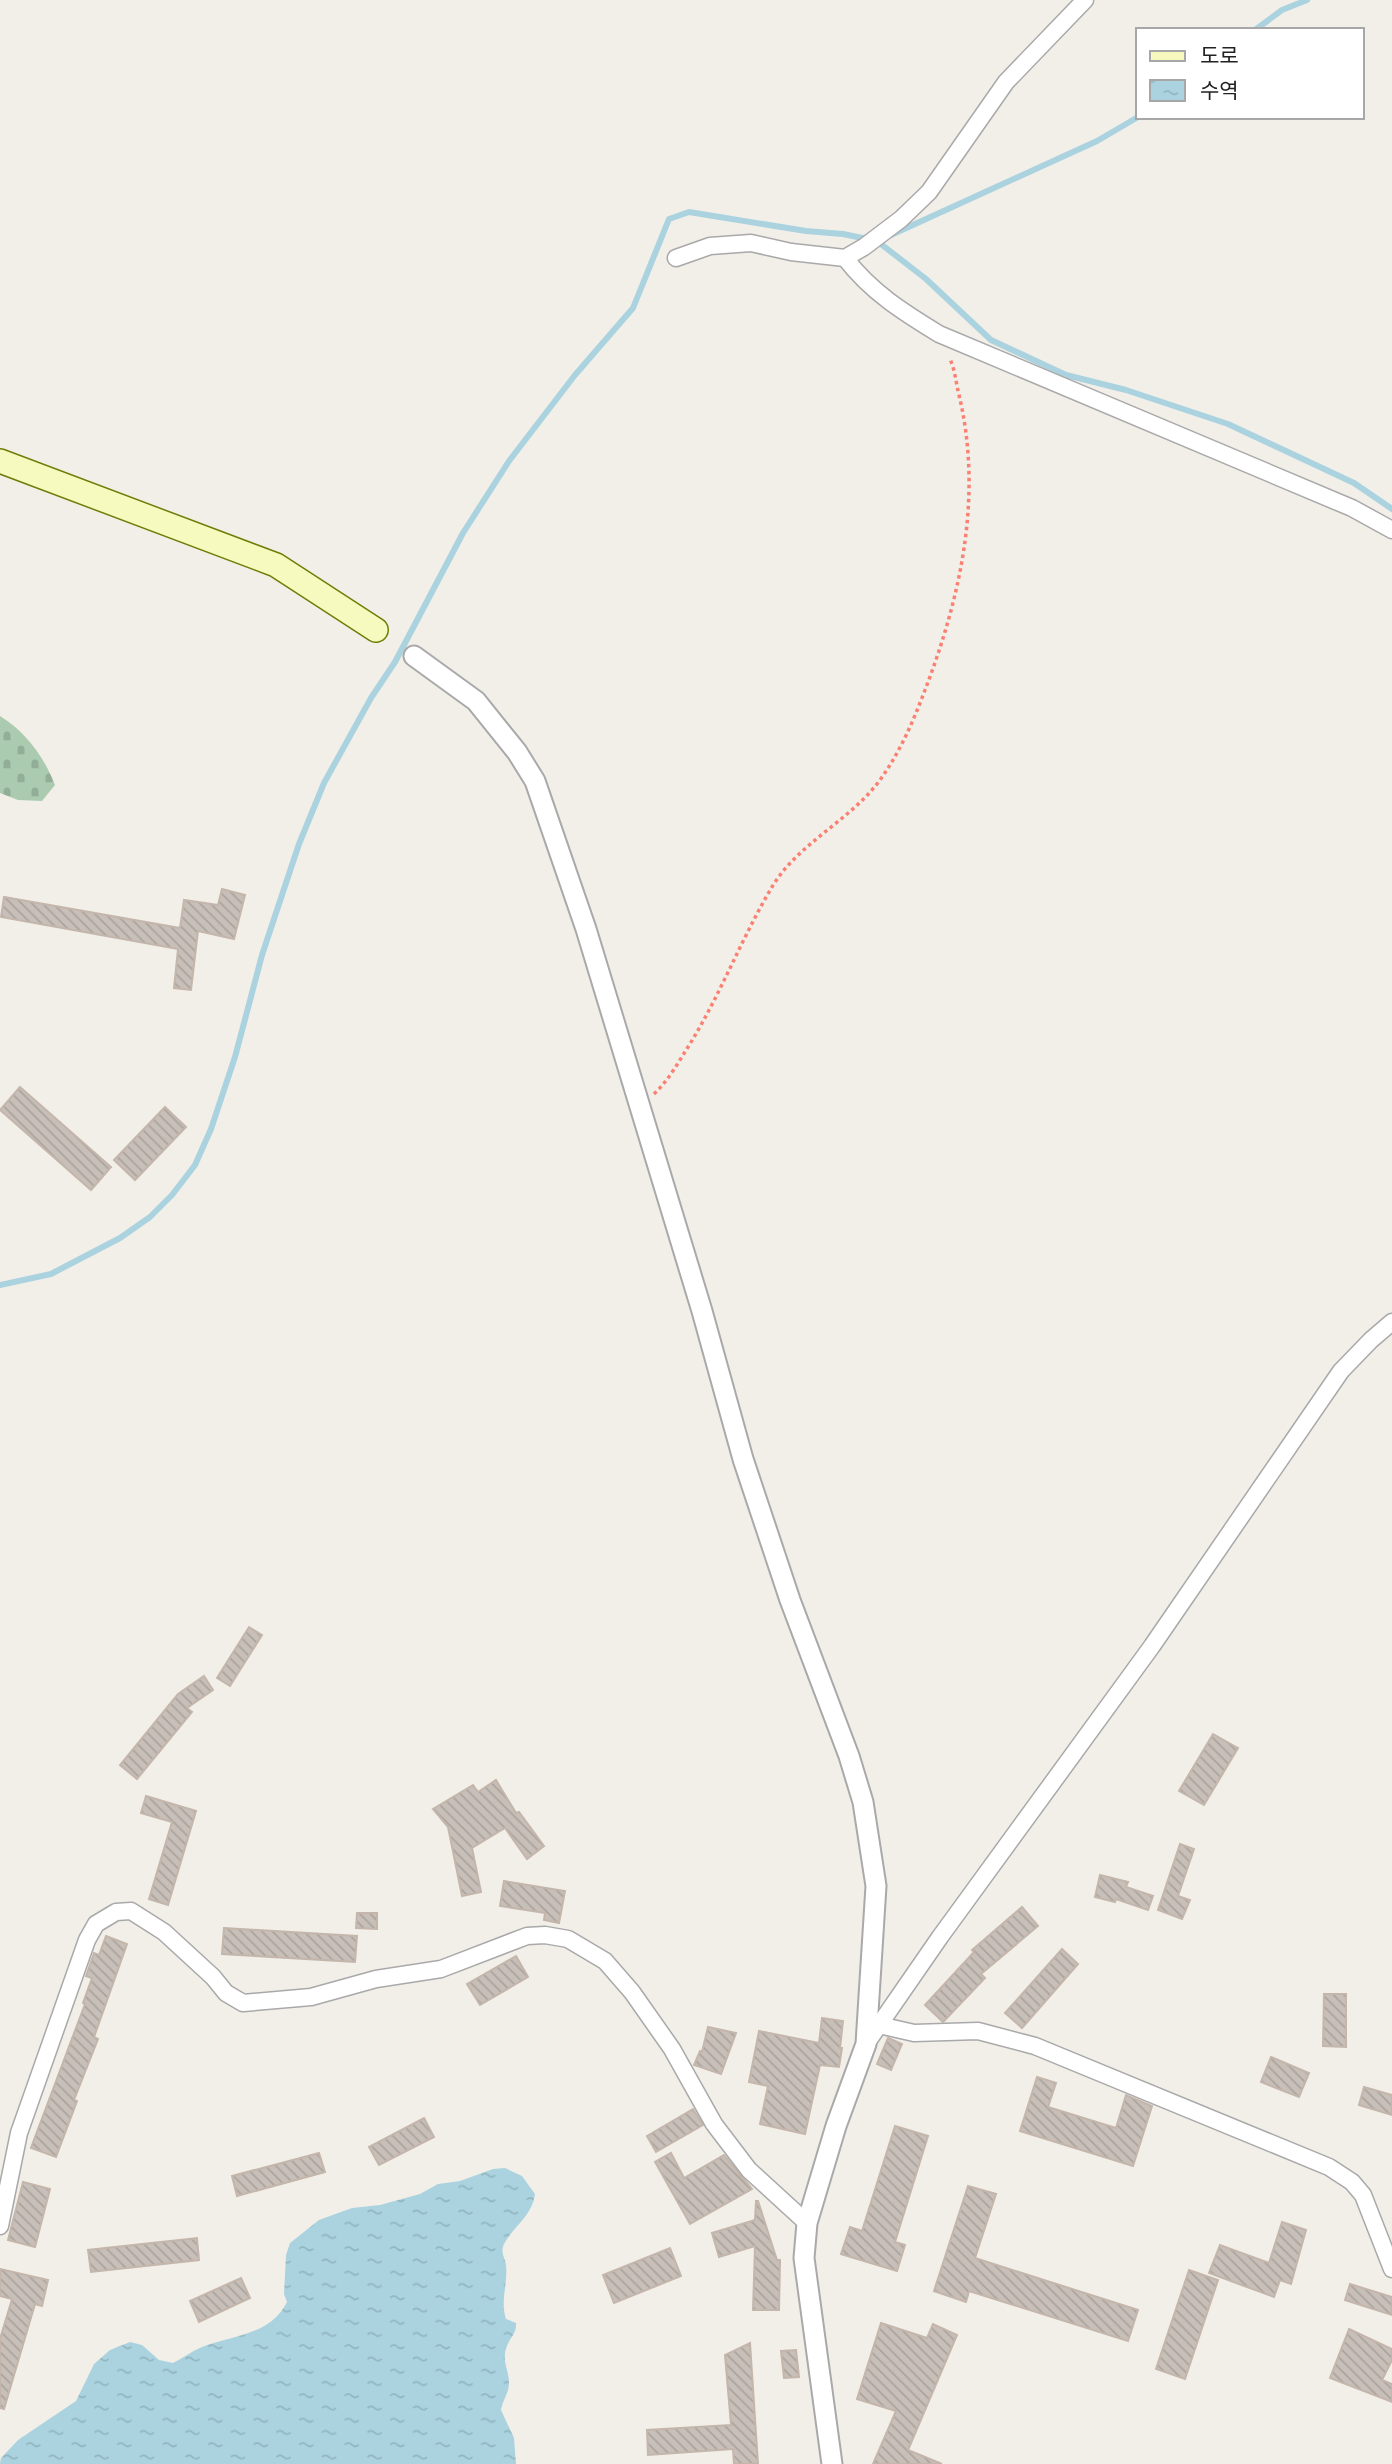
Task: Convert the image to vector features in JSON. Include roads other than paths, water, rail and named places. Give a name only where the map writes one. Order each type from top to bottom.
[{"type":"main road","points":[[0,461],[276,565],[376,630]]},
{"type":"street","points":[[676,258],[710,246],[751,243],[828,258],[845,258],[864,247],[901,219],[929,192],[1006,82],[1085,0]]},
{"type":"street","points":[[845,258],[860,278],[891,305],[939,334],[1352,508],[1392,530]]},
{"type":"street","points":[[414,656],[476,701],[517,752],[535,781],[586,929],[702,1311],[743,1459],[790,1600],[849,1756],[863,1802],[876,1886],[866,2045]]},
{"type":"street","points":[[832,2464],[804,2258],[807,2223],[836,2126],[866,2045],[940,1937],[1152,1646],[1341,1371],[1392,1322]]},
{"type":"street","points":[[0,2226],[19,2133],[87,1940],[96,1924],[116,1912],[131,1911],[164,1932],[213,1977],[226,1993],[243,2003],[311,1997],[376,1979],[441,1969],[527,1936],[545,1935],[568,1939],[605,1961],[632,1992],[672,2049],[714,2124],[749,2170],[807,2223]]},
{"type":"street","points":[[879,2025],[914,2033],[978,2031],[1035,2046],[1329,2167],[1352,2182],[1363,2195],[1392,2269]]},
{"type":"water","points":[[505,2168],[522,2176],[535,2194],[530,2209],[502,2250],[506,2265],[504,2312],[506,2319],[516,2323],[516,2327],[505,2354],[509,2383],[501,2410],[514,2438],[516,2464],[0,2464],[1,2458],[18,2440],[76,2401],[94,2364],[110,2350],[130,2342],[142,2345],[159,2360],[173,2363],[202,2347],[261,2328],[271,2321],[287,2302],[284,2294],[286,2255],[290,2243],[319,2220],[352,2208],[380,2205],[420,2194],[438,2184],[460,2181],[493,2169]]},
{"type":"waterway","points":[[1258,28],[1282,10],[1307,0]]},
{"type":"waterway","points":[[891,235],[1097,141],[1136,118]]},
{"type":"waterway","points":[[0,1285],[51,1274],[120,1238],[150,1217],[172,1195],[195,1165],[211,1129],[235,1057],[262,955],[299,844],[324,783],[371,698],[395,662],[463,533],[509,461],[575,375],[633,308],[669,219],[689,212],[877,241],[926,279],[991,340],[1066,375],[1126,390],[1228,424],[1354,483],[1392,509]]}]
